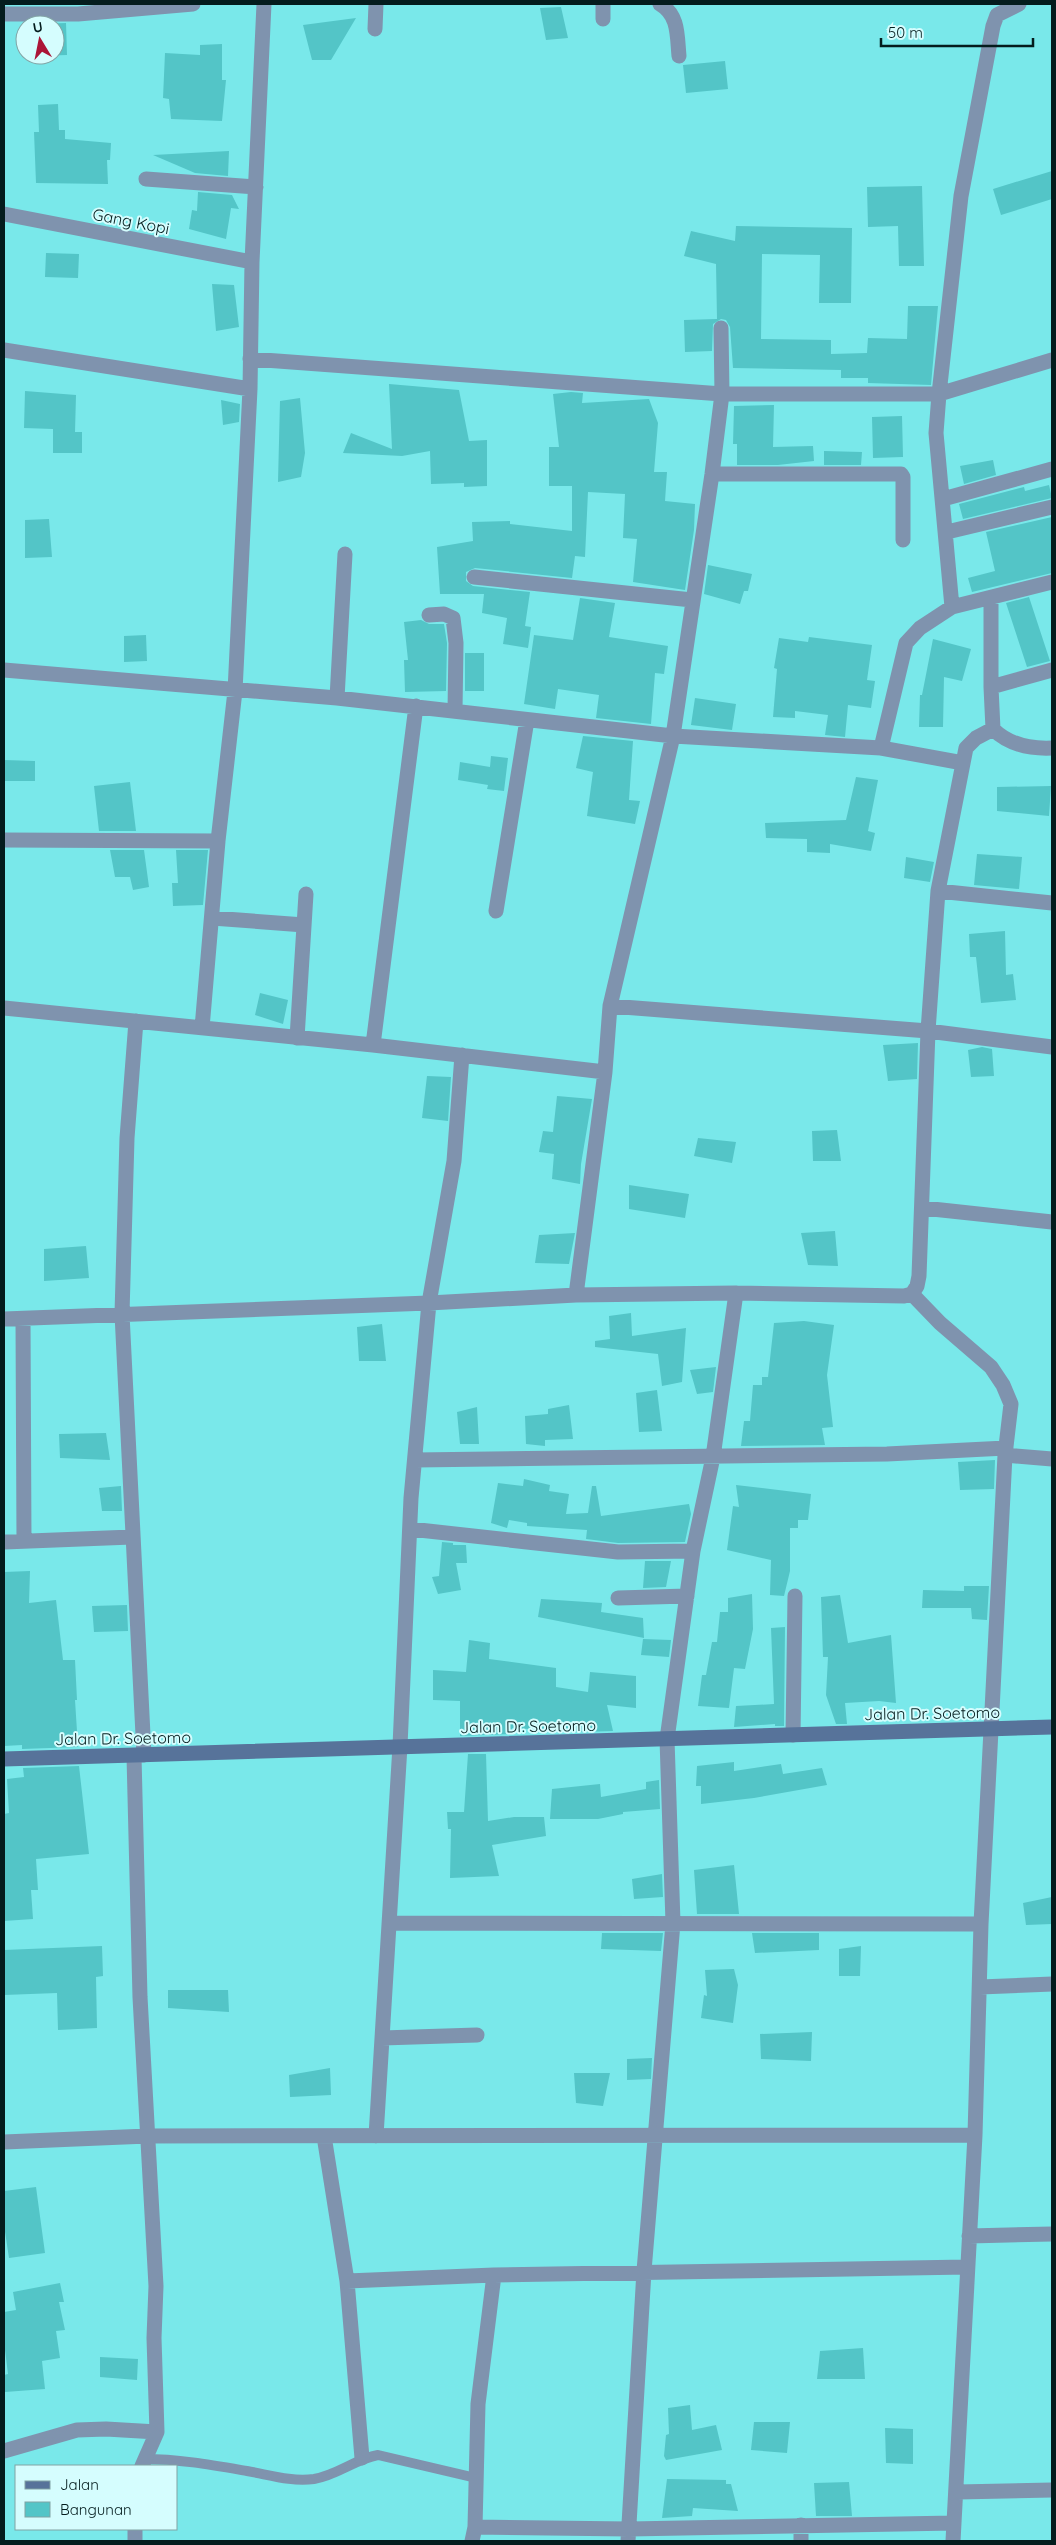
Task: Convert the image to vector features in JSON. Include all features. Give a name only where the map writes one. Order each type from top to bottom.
[{"type":"street","points":[[4,14],[78,14],[193,4]]},
{"type":"street","points":[[202,1028],[218,841],[235,691],[250,389],[252,262],[264,4]]},
{"type":"street","points":[[375,30],[376,4]]},
{"type":"street","points":[[660,4],[669,9],[673,16],[679,56]]},
{"type":"street","points":[[952,608],[947,532],[936,433],[939,394],[961,196],[993,26],[997,15],[1019,4]]},
{"type":"street","points":[[146,179],[256,187]]},
{"type":"street","name":"Gang Kopi","points":[[4,214],[252,262]]},
{"type":"street","points":[[576,1295],[605,1072],[610,1006],[673,736],[722,394],[721,328]]},
{"type":"street","points":[[4,350],[250,389]]},
{"type":"street","points":[[250,359],[722,394],[939,394],[1052,360]]},
{"type":"street","points":[[943,499],[1052,469]]},
{"type":"street","points":[[712,474],[901,474],[903,477],[903,540]]},
{"type":"street","points":[[947,532],[1052,507]]},
{"type":"street","points":[[337,698],[345,554]]},
{"type":"street","points":[[474,578],[692,600]]},
{"type":"street","points":[[881,748],[906,643],[920,628],[952,608],[1052,582]]},
{"type":"street","points":[[990,598],[991,687],[994,729]]},
{"type":"street","points":[[429,615],[444,614],[453,618],[456,643],[454,711]]},
{"type":"street","points":[[4,670],[235,691],[337,698],[673,736],[881,748],[963,763]]},
{"type":"street","points":[[991,687],[1052,670]]},
{"type":"street","points":[[373,1044],[416,706]]},
{"type":"street","points":[[496,911],[527,720]]},
{"type":"street","points":[[994,729],[1012,742],[1028,747],[1052,748]]},
{"type":"street","points":[[4,1320],[429,1303],[576,1295],[736,1293],[904,1296],[912,1294],[917,1286],[919,1276],[928,1032],[938,892],[966,748],[976,738],[994,729]]},
{"type":"street","points":[[4,840],[218,841]]},
{"type":"street","points":[[938,892],[1052,903]]},
{"type":"street","points":[[296,1038],[306,894]]},
{"type":"street","points":[[212,918],[304,925]]},
{"type":"street","points":[[610,1006],[928,1032],[1052,1047]]},
{"type":"street","points":[[4,1008],[296,1038],[373,1044],[605,1072]]},
{"type":"street","points":[[136,1021],[127,1138],[122,1314],[139,1756],[140,1997],[156,2286],[154,2338],[157,2432],[143,2463]]},
{"type":"street","points":[[376,2136],[415,1460],[429,1303],[454,1161],[462,1055]]},
{"type":"street","points":[[923,1208],[1052,1222]]},
{"type":"street","points":[[629,2535],[644,2271],[673,1923],[667,1739],[693,1551],[713,1457],[736,1293]]},
{"type":"street","points":[[912,1294],[940,1323],[991,1367],[1003,1385],[1011,1404],[1005,1451],[981,1924],[975,2135],[953,2541]]},
{"type":"street","points":[[23,1319],[24,1542]]},
{"type":"street","points":[[415,1460],[713,1457],[1005,1451],[1052,1459]]},
{"type":"street","points":[[410,1529],[618,1552],[693,1551]]},
{"type":"street","points":[[4,1542],[132,1538]]},
{"type":"street","points":[[618,1598],[687,1596]]},
{"type":"street","points":[[793,1735],[795,1596]]},
{"type":"street","name":"Jalan Dr. Soetomo","points":[[4,1759],[1052,1727]]},
{"type":"street","points":[[389,1923],[981,1924]]},
{"type":"street","points":[[980,1987],[1052,1984]]},
{"type":"street","points":[[382,2038],[477,2035]]},
{"type":"street","points":[[4,2142],[148,2136],[656,2137],[975,2135]]},
{"type":"street","points":[[324,2136],[347,2281],[362,2458]]},
{"type":"street","points":[[969,2236],[1052,2234]]},
{"type":"street","points":[[347,2281],[644,2271],[967,2268]]},
{"type":"street","points":[[494,2275],[478,2404],[474,2534],[629,2535],[801,2525],[954,2523]]},
{"type":"street","points":[[4,2451],[77,2430],[106,2429],[157,2432]]},
{"type":"street","points":[[957,2492],[1052,2490]]},
{"type":"street","points":[[800,2541],[801,2525]]},
{"type":"lane","points":[[143,2463],[174,2459],[290,2480],[336,2474],[362,2458],[378,2455],[476,2478]]},
{"type":"building","points":[[561,7],[568,38],[546,40],[540,8]]},
{"type":"building","points":[[356,18],[331,60],[312,60],[303,25]]},
{"type":"building","points":[[65,23],[67,55],[65,55]]},
{"type":"building","points":[[222,44],[222,80],[226,80],[222,121],[171,119],[169,99],[163,98],[165,53],[200,55],[200,45]]},
{"type":"building","points":[[725,61],[728,89],[686,93],[683,65]]},
{"type":"building","points":[[58,104],[59,130],[65,130],[65,139],[111,143],[110,160],[107,160],[108,184],[36,183],[34,132],[39,132],[38,105]]},
{"type":"building","points":[[229,151],[228,176],[195,173],[153,155]]},
{"type":"building","points":[[1052,171],[1052,199],[1001,215],[993,189]]},
{"type":"building","points":[[922,186],[924,266],[899,266],[898,226],[868,227],[867,187]]},
{"type":"building","points":[[198,192],[232,195],[239,209],[231,208],[226,239],[189,229],[192,210],[197,211]]},
{"type":"building","points":[[736,226],[852,228],[851,303],[819,303],[820,255],[762,254],[761,339],[831,340],[831,354],[867,353],[868,338],[907,339],[908,306],[938,306],[931,385],[868,383],[868,378],[841,378],[841,370],[733,368],[730,327],[726,320],[721,319],[713,324],[712,351],[685,352],[684,320],[717,319],[716,264],[684,256],[691,231],[735,241]]},
{"type":"building","points":[[46,253],[79,254],[78,278],[45,277]]},
{"type":"building","points":[[212,284],[234,285],[239,327],[216,331]]},
{"type":"building","points":[[389,384],[459,390],[469,441],[487,440],[487,486],[464,487],[464,483],[431,484],[430,451],[402,456],[343,453],[351,433],[392,449]]},
{"type":"building","points":[[25,391],[76,395],[75,432],[82,432],[82,453],[53,453],[53,429],[24,428]]},
{"type":"building","points":[[583,393],[582,403],[649,399],[658,423],[654,472],[667,472],[665,501],[695,504],[694,530],[685,590],[633,582],[637,539],[623,538],[625,494],[588,492],[585,557],[575,556],[572,578],[475,568],[466,572],[466,581],[473,586],[530,592],[525,626],[531,627],[528,648],[503,644],[507,618],[482,613],[484,594],[440,594],[437,547],[473,541],[472,522],[510,521],[510,524],[572,531],[572,486],[549,486],[549,447],[559,447],[553,394]]},
{"type":"building","points":[[300,398],[305,453],[301,477],[278,482],[280,401]]},
{"type":"building","points":[[221,400],[240,404],[239,422],[223,425]]},
{"type":"building","points":[[774,405],[773,447],[813,446],[814,461],[778,465],[737,465],[737,444],[733,444],[734,406]]},
{"type":"building","points":[[902,416],[903,457],[873,458],[872,417]]},
{"type":"building","points":[[824,451],[862,452],[861,465],[824,465]]},
{"type":"building","points":[[993,460],[996,475],[964,484],[960,466]]},
{"type":"building","points":[[1049,485],[1052,498],[963,519],[959,504],[1024,487],[1025,491]]},
{"type":"building","points":[[1052,517],[1052,573],[972,592],[968,578],[995,571],[986,532]]},
{"type":"building","points":[[49,519],[52,557],[25,558],[25,520]]},
{"type":"building","points":[[708,565],[752,574],[748,591],[744,591],[740,604],[704,594]]},
{"type":"building","points":[[1029,597],[1050,661],[1027,667],[1006,603]]},
{"type":"building","points":[[580,598],[615,603],[609,637],[668,646],[664,674],[655,673],[651,724],[596,718],[599,695],[558,689],[555,709],[524,704],[534,635],[573,640]]},
{"type":"building","points":[[421,620],[429,624],[444,624],[447,643],[446,691],[405,692],[404,660],[408,660],[404,622]]},
{"type":"building","points":[[146,635],[147,661],[124,662],[124,636]]},
{"type":"building","points":[[809,637],[872,645],[867,680],[875,681],[871,708],[848,705],[845,737],[825,735],[828,715],[795,711],[795,718],[773,717],[777,669],[774,668],[779,638],[808,642]]},
{"type":"building","points":[[933,639],[971,649],[962,681],[944,677],[943,727],[919,727],[920,695],[922,695]]},
{"type":"building","points":[[465,653],[484,653],[484,691],[465,691]]},
{"type":"building","points":[[695,698],[736,704],[732,730],[691,725]]},
{"type":"building","points":[[583,736],[633,741],[629,800],[640,801],[635,824],[587,816],[593,772],[576,768]]},
{"type":"building","points":[[491,756],[508,758],[504,791],[487,789],[488,785],[458,780],[460,762],[490,767]]},
{"type":"building","points":[[4,760],[35,761],[35,781],[4,781]]},
{"type":"building","points":[[856,777],[878,780],[868,831],[875,833],[871,851],[830,844],[830,853],[807,852],[807,839],[766,838],[765,823],[846,820]]},
{"type":"building","points":[[130,782],[136,831],[99,831],[94,786]]},
{"type":"building","points":[[1051,786],[1049,816],[997,811],[997,787]]},
{"type":"building","points":[[110,850],[144,850],[149,887],[133,890],[130,877],[115,877]]},
{"type":"building","points":[[176,850],[208,850],[203,905],[173,906],[172,883],[178,883]]},
{"type":"building","points":[[977,854],[1022,857],[1019,889],[974,885]]},
{"type":"building","points":[[906,857],[934,862],[930,882],[904,878]]},
{"type":"building","points":[[1005,931],[1006,975],[1013,974],[1016,1000],[981,1003],[976,957],[970,957],[969,934]]},
{"type":"building","points":[[260,993],[288,1000],[283,1024],[255,1015]]},
{"type":"building","points":[[918,1043],[917,1079],[888,1081],[883,1045]]},
{"type":"building","points":[[982,1047],[992,1049],[994,1076],[971,1077],[968,1050]]},
{"type":"building","points":[[427,1076],[451,1077],[448,1121],[422,1118]]},
{"type":"building","points":[[557,1096],[592,1099],[581,1164],[580,1184],[552,1179],[554,1154],[539,1152],[543,1131],[553,1132]]},
{"type":"building","points":[[837,1130],[841,1161],[813,1161],[812,1131]]},
{"type":"building","points":[[698,1138],[736,1142],[732,1163],[694,1156]]},
{"type":"building","points":[[629,1185],[689,1194],[685,1218],[629,1209]]},
{"type":"building","points":[[835,1231],[838,1266],[808,1265],[801,1233]]},
{"type":"building","points":[[575,1233],[569,1264],[535,1263],[539,1235]]},
{"type":"building","points":[[86,1246],[89,1278],[44,1281],[44,1249]]},
{"type":"building","points":[[631,1313],[632,1336],[686,1328],[682,1382],[662,1386],[658,1354],[595,1347],[595,1341],[610,1339],[609,1316]]},
{"type":"building","points":[[804,1321],[834,1325],[827,1375],[833,1427],[822,1428],[825,1445],[741,1446],[744,1421],[750,1421],[753,1385],[762,1385],[762,1377],[768,1377],[774,1323]]},
{"type":"building","points":[[382,1324],[386,1361],[359,1361],[357,1327]]},
{"type":"building","points":[[716,1367],[713,1392],[697,1394],[690,1370]]},
{"type":"building","points":[[657,1390],[662,1431],[639,1432],[636,1393]]},
{"type":"building","points":[[569,1405],[573,1439],[545,1440],[545,1446],[526,1444],[525,1416],[548,1414],[548,1409]]},
{"type":"building","points":[[477,1407],[479,1444],[460,1444],[457,1412]]},
{"type":"building","points":[[106,1433],[110,1460],[60,1458],[59,1434]]},
{"type":"building","points":[[995,1460],[994,1489],[960,1490],[958,1462]]},
{"type":"building","points":[[524,1479],[550,1485],[549,1491],[569,1494],[566,1514],[588,1513],[592,1486],[596,1486],[601,1516],[689,1504],[691,1514],[685,1542],[618,1543],[586,1539],[587,1530],[527,1526],[527,1523],[509,1520],[507,1528],[491,1523],[498,1483],[523,1486]]},
{"type":"building","points":[[736,1485],[811,1494],[808,1520],[798,1520],[798,1528],[790,1528],[790,1571],[784,1596],[770,1595],[771,1560],[727,1550],[733,1506],[739,1507]]},
{"type":"building","points":[[121,1486],[122,1511],[102,1511],[99,1488]]},
{"type":"building","points":[[442,1542],[453,1543],[453,1545],[466,1545],[467,1563],[456,1563],[461,1590],[438,1594],[432,1577],[439,1576]]},
{"type":"building","points":[[645,1561],[671,1561],[666,1587],[643,1588]]},
{"type":"building","points":[[30,1571],[29,1603],[56,1600],[63,1660],[75,1660],[78,1747],[22,1749],[22,1745],[4,1746],[4,1572]]},
{"type":"building","points":[[964,1586],[989,1586],[987,1620],[972,1619],[971,1608],[922,1608],[923,1590],[964,1591]]},
{"type":"building","points":[[752,1594],[753,1629],[745,1669],[734,1668],[729,1708],[698,1706],[702,1675],[706,1675],[712,1642],[717,1642],[720,1612],[728,1612],[728,1598]]},
{"type":"building","points":[[840,1595],[848,1643],[891,1635],[896,1703],[879,1701],[845,1703],[847,1724],[836,1724],[826,1695],[828,1657],[823,1657],[821,1597]]},
{"type":"building","points":[[541,1599],[602,1603],[601,1612],[643,1618],[644,1638],[538,1617]]},
{"type":"building","points":[[127,1605],[128,1631],[94,1632],[92,1606]]},
{"type":"building","points":[[785,1627],[784,1726],[775,1726],[775,1724],[734,1727],[736,1706],[774,1704],[771,1628]]},
{"type":"building","points":[[643,1639],[671,1640],[669,1657],[641,1655]]},
{"type":"building","points":[[469,1640],[490,1643],[489,1659],[556,1668],[556,1687],[588,1692],[590,1672],[636,1676],[636,1708],[607,1705],[613,1731],[580,1732],[512,1728],[512,1734],[460,1736],[460,1701],[433,1700],[433,1670],[466,1672]]},
{"type":"building","points":[[468,1754],[486,1754],[488,1821],[514,1817],[544,1817],[546,1836],[492,1845],[499,1876],[450,1878],[451,1829],[448,1829],[447,1812],[464,1812]]},
{"type":"building","points":[[734,1762],[734,1771],[781,1764],[783,1774],[822,1768],[827,1785],[754,1798],[701,1804],[701,1786],[696,1786],[697,1766]]},
{"type":"building","points":[[79,1766],[89,1854],[36,1859],[38,1890],[31,1890],[33,1919],[4,1921],[4,1814],[9,1813],[7,1779],[24,1777],[23,1768]]},
{"type":"building","points":[[659,1780],[660,1809],[623,1812],[623,1814],[598,1819],[550,1819],[552,1789],[600,1784],[601,1797],[646,1789],[646,1782]]},
{"type":"building","points":[[734,1865],[739,1914],[697,1914],[694,1870]]},
{"type":"building","points":[[662,1874],[663,1897],[634,1899],[632,1879]]},
{"type":"building","points":[[1052,1897],[1052,1924],[1026,1925],[1023,1903]]},
{"type":"building","points":[[602,1933],[663,1933],[661,1951],[601,1949]]},
{"type":"building","points":[[752,1933],[819,1933],[819,1950],[755,1953]]},
{"type":"building","points":[[102,1946],[103,1976],[96,1977],[97,2028],[58,2030],[57,1993],[4,1995],[4,1950]]},
{"type":"building","points":[[861,1946],[860,1976],[839,1976],[839,1949]]},
{"type":"building","points":[[734,1969],[738,1985],[733,2023],[701,2018],[704,1995],[707,1996],[705,1970]]},
{"type":"building","points":[[168,1990],[228,1990],[229,2012],[168,2008]]},
{"type":"building","points":[[812,2032],[811,2061],[761,2059],[760,2034]]},
{"type":"building","points":[[652,2058],[651,2079],[627,2080],[627,2059]]},
{"type":"building","points":[[330,2068],[331,2095],[290,2097],[289,2075]]},
{"type":"building","points":[[574,2073],[610,2073],[603,2106],[576,2103]]},
{"type":"building","points":[[36,2187],[45,2253],[9,2258],[4,2225],[4,2191]]},
{"type":"building","points":[[60,2283],[64,2302],[59,2302],[65,2330],[56,2331],[60,2358],[42,2361],[45,2389],[5,2392],[4,2375],[8,2374],[4,2342],[4,2312],[16,2310],[13,2292]]},
{"type":"building","points":[[863,2348],[865,2379],[817,2379],[820,2351]]},
{"type":"building","points":[[100,2357],[138,2359],[137,2380],[100,2377]]},
{"type":"building","points":[[690,2405],[692,2430],[716,2425],[722,2450],[666,2460],[664,2456],[666,2435],[669,2434],[668,2408]]},
{"type":"building","points":[[754,2422],[790,2422],[787,2453],[751,2450]]},
{"type":"building","points":[[885,2428],[913,2429],[913,2464],[886,2463]]},
{"type":"building","points":[[667,2479],[726,2480],[726,2484],[731,2484],[738,2511],[693,2508],[692,2516],[662,2518]]},
{"type":"building","points":[[849,2482],[852,2516],[816,2516],[814,2483]]}]
